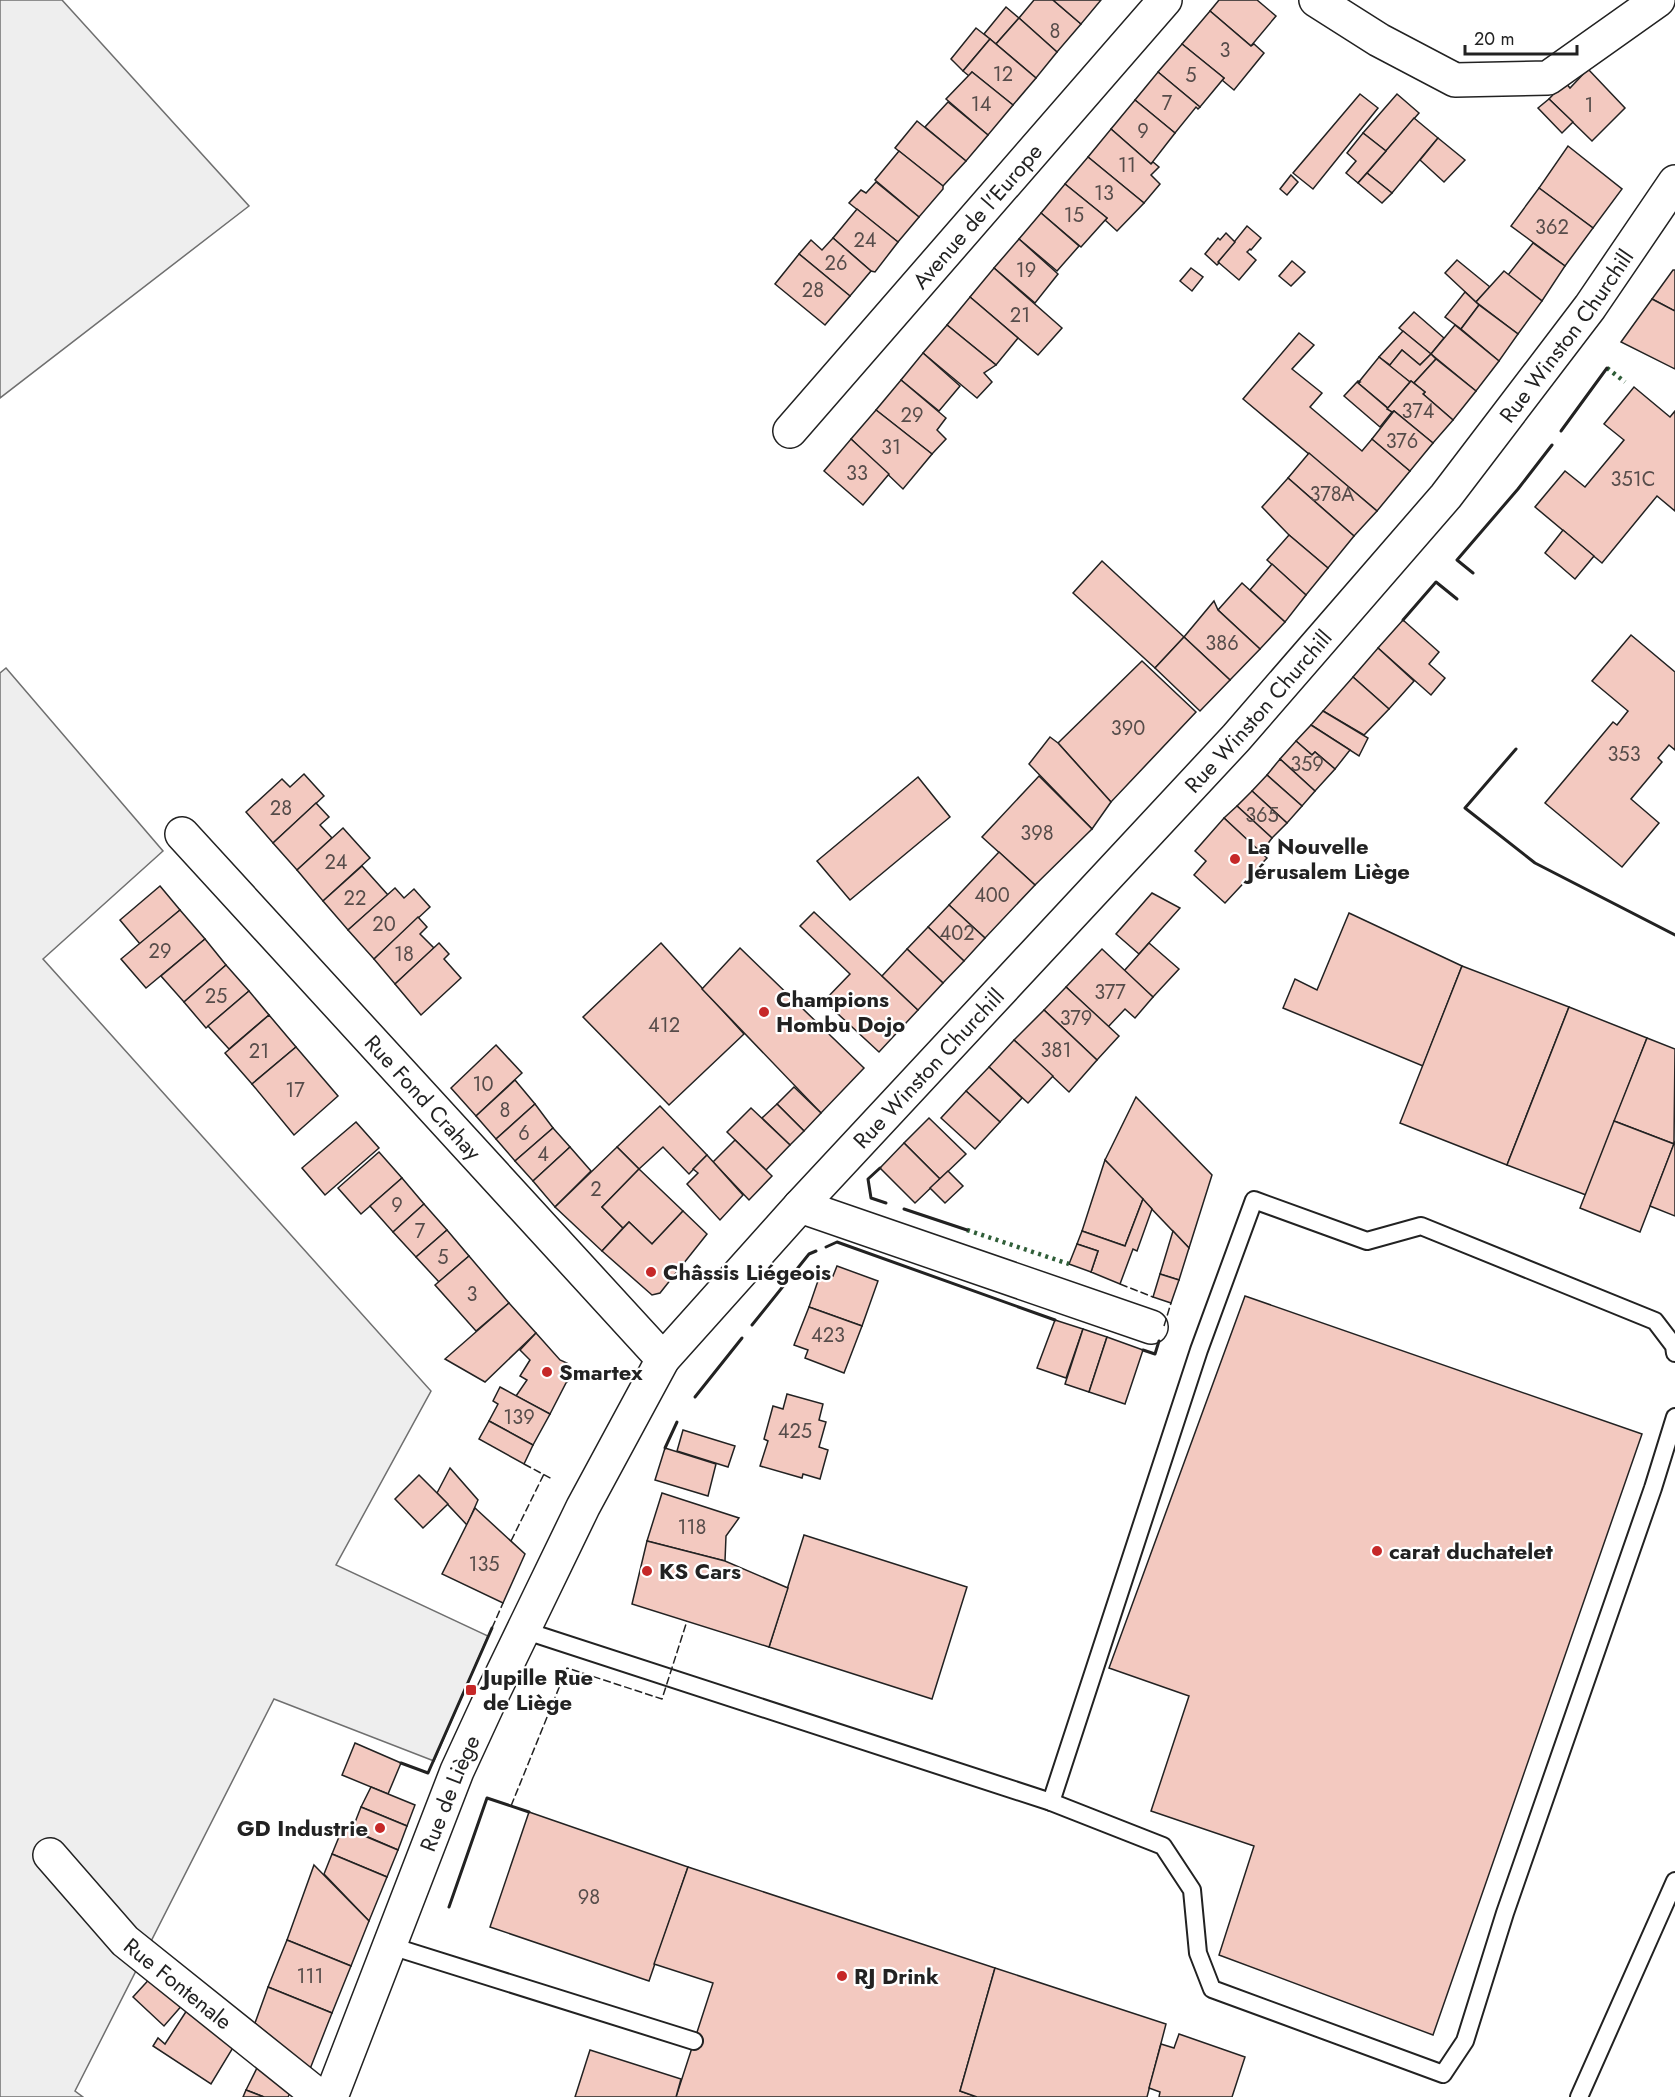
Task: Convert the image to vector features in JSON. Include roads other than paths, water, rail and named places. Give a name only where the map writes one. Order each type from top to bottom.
[{"type":"street","name":"Avenue de l'Europe","points":[[789,431],[1165,0]]},
{"type":"street","points":[[1316,0],[1379,40],[1455,80],[1548,78],[1658,0]]},
{"type":"street","name":"Rue Winston Churchill","points":[[588,1498],[663,1359],[800,1206],[1220,756],[1439,504],[1590,307],[1675,182]]},
{"type":"street","name":"Rue Fond Crahay","points":[[182,834],[663,1359]]},
{"type":"street","points":[[800,1206],[1151,1327]]},
{"type":"street","name":"Rue de Liège","points":[[331,2097],[458,1771],[523,1630],[588,1498]]},
{"type":"street","name":"Rue Fontenale","points":[[50,1855],[125,1941],[321,2097]]},
{"type":"lane","points":[[1051,1802],[1199,1350],[1254,1200],[1368,1241],[1421,1226],[1655,1321],[1674,1346],[1675,1353]]},
{"type":"lane","points":[[523,1630],[1051,1802],[1163,1846],[1192,1890],[1198,1953],[1212,1989],[1443,2074],[1465,2042],[1505,1913],[1653,1488],[1675,1417]]},
{"type":"lane","points":[[1579,2097],[1675,1881]]},
{"type":"lane","points":[[391,1946],[694,2041]]},
{"type":"place","name":"La Nouvelle Jérusalem Liège","points":[[1235,859]]},
{"type":"place","name":"Champions Hombu Dojo","points":[[764,1012]]},
{"type":"place","name":"Châssis Liégeois","points":[[651,1272]]},
{"type":"place","name":"Smartex","points":[[547,1372]]},
{"type":"place","name":"carat duchatelet","points":[[1377,1551]]},
{"type":"place","name":"KS Cars","points":[[647,1571]]},
{"type":"place","name":"Jupille Rue de Liège","points":[[471,1690]]},
{"type":"place","name":"GD Industrie","points":[[380,1828]]},
{"type":"place","name":"RJ Drink","points":[[842,1976]]}]
